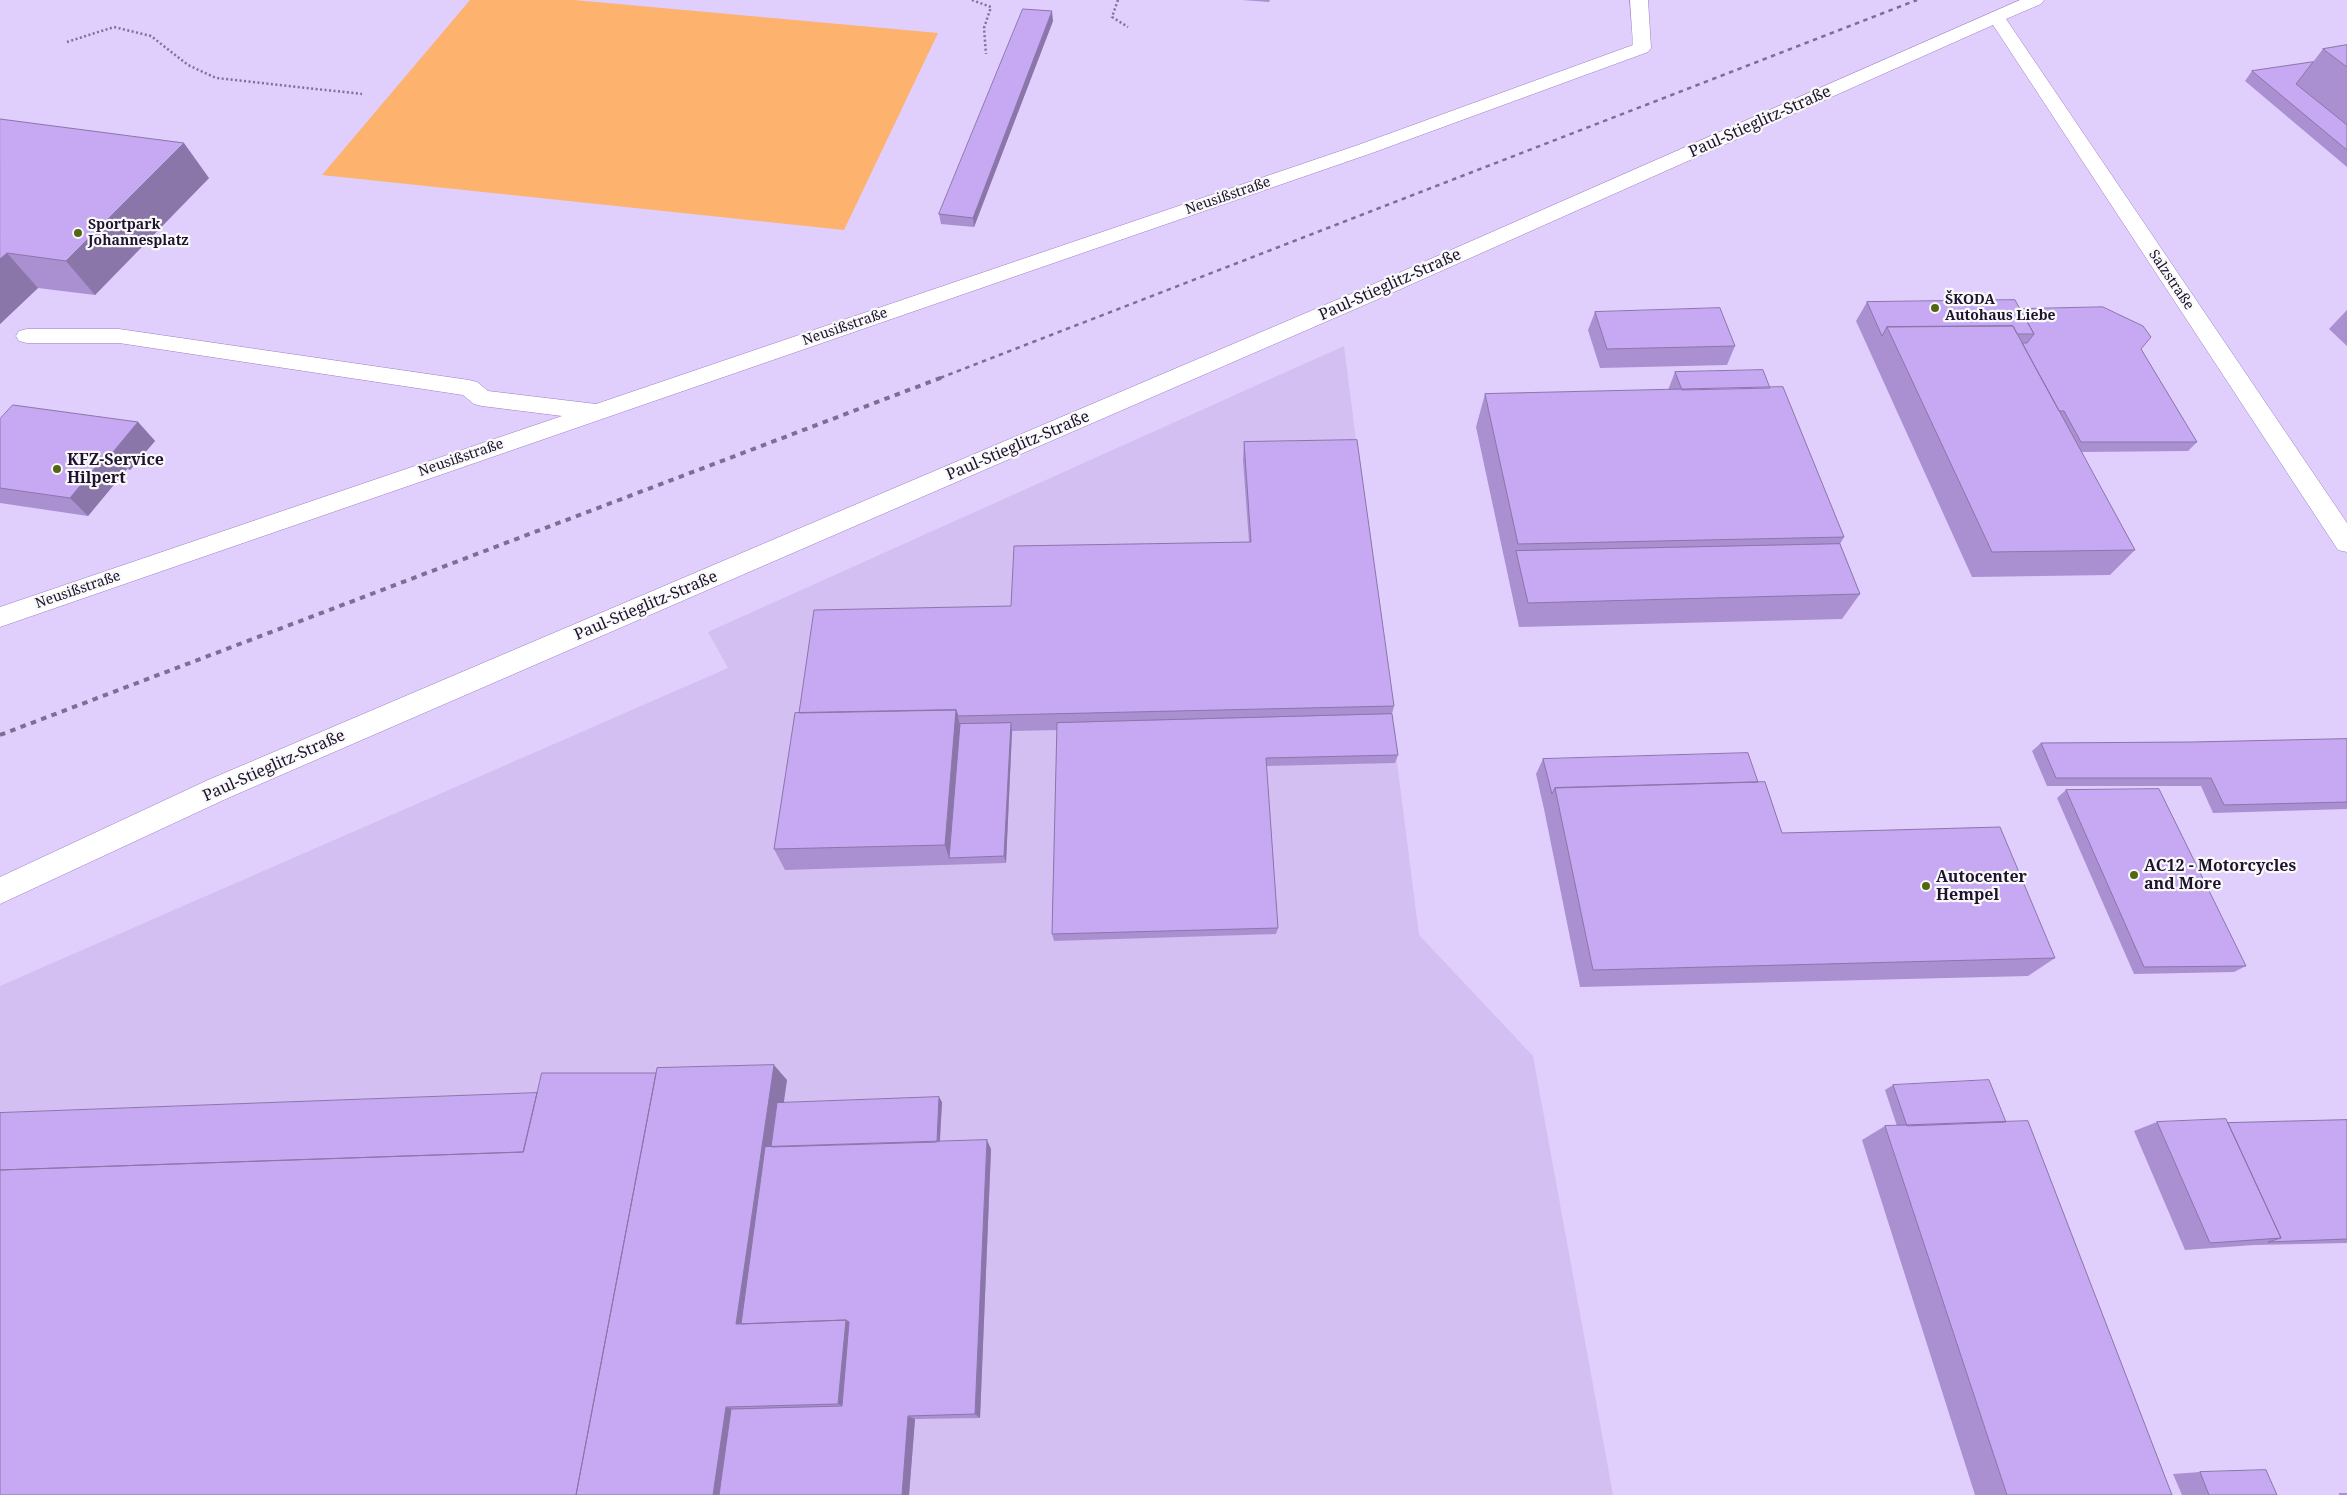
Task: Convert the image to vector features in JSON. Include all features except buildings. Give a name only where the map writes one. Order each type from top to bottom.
[{"type":"street","name":"Neusißstraße","points":[[0,617],[1365,149],[1642,48],[1639,0]]},
{"type":"street","name":"Paul-Stieglitz-Straße","points":[[0,891],[228,786],[1368,295],[2035,0]]},
{"type":"street","name":"Salzstraße","points":[[1996,17],[2347,543]]},
{"type":"street","points":[[27,336],[119,336],[469,388],[482,398],[598,412]]},
{"type":"path","points":[[972,0],[991,7],[984,28],[986,54]]},
{"type":"path","points":[[1118,0],[1112,16],[1128,27]]},
{"type":"path","points":[[67,42],[114,26],[151,36],[188,65],[216,78],[362,94]]},
{"type":"shaded area","points":[[470,0],[574,0],[938,33],[844,230],[322,175]]},
{"type":"shaded area","points":[[1344,346],[1419,935],[1533,1056],[1613,1495],[0,1495],[0,986],[728,668],[708,632]]},
{"type":"railway","points":[[940,378],[1917,0]]},
{"type":"railway","points":[[0,735],[943,377]]},
{"type":"place","name":"Sportpark Johannesplatz","points":[[78,233]]},
{"type":"place","name":"ŠKODA Autohaus Liebe","points":[[1935,308]]},
{"type":"place","name":"KFZ-Service Hilpert","points":[[57,469]]},
{"type":"place","name":"AC12 - Motorcycles and More","points":[[2134,875]]},
{"type":"place","name":"Autocenter Hempel","points":[[1926,886]]}]
